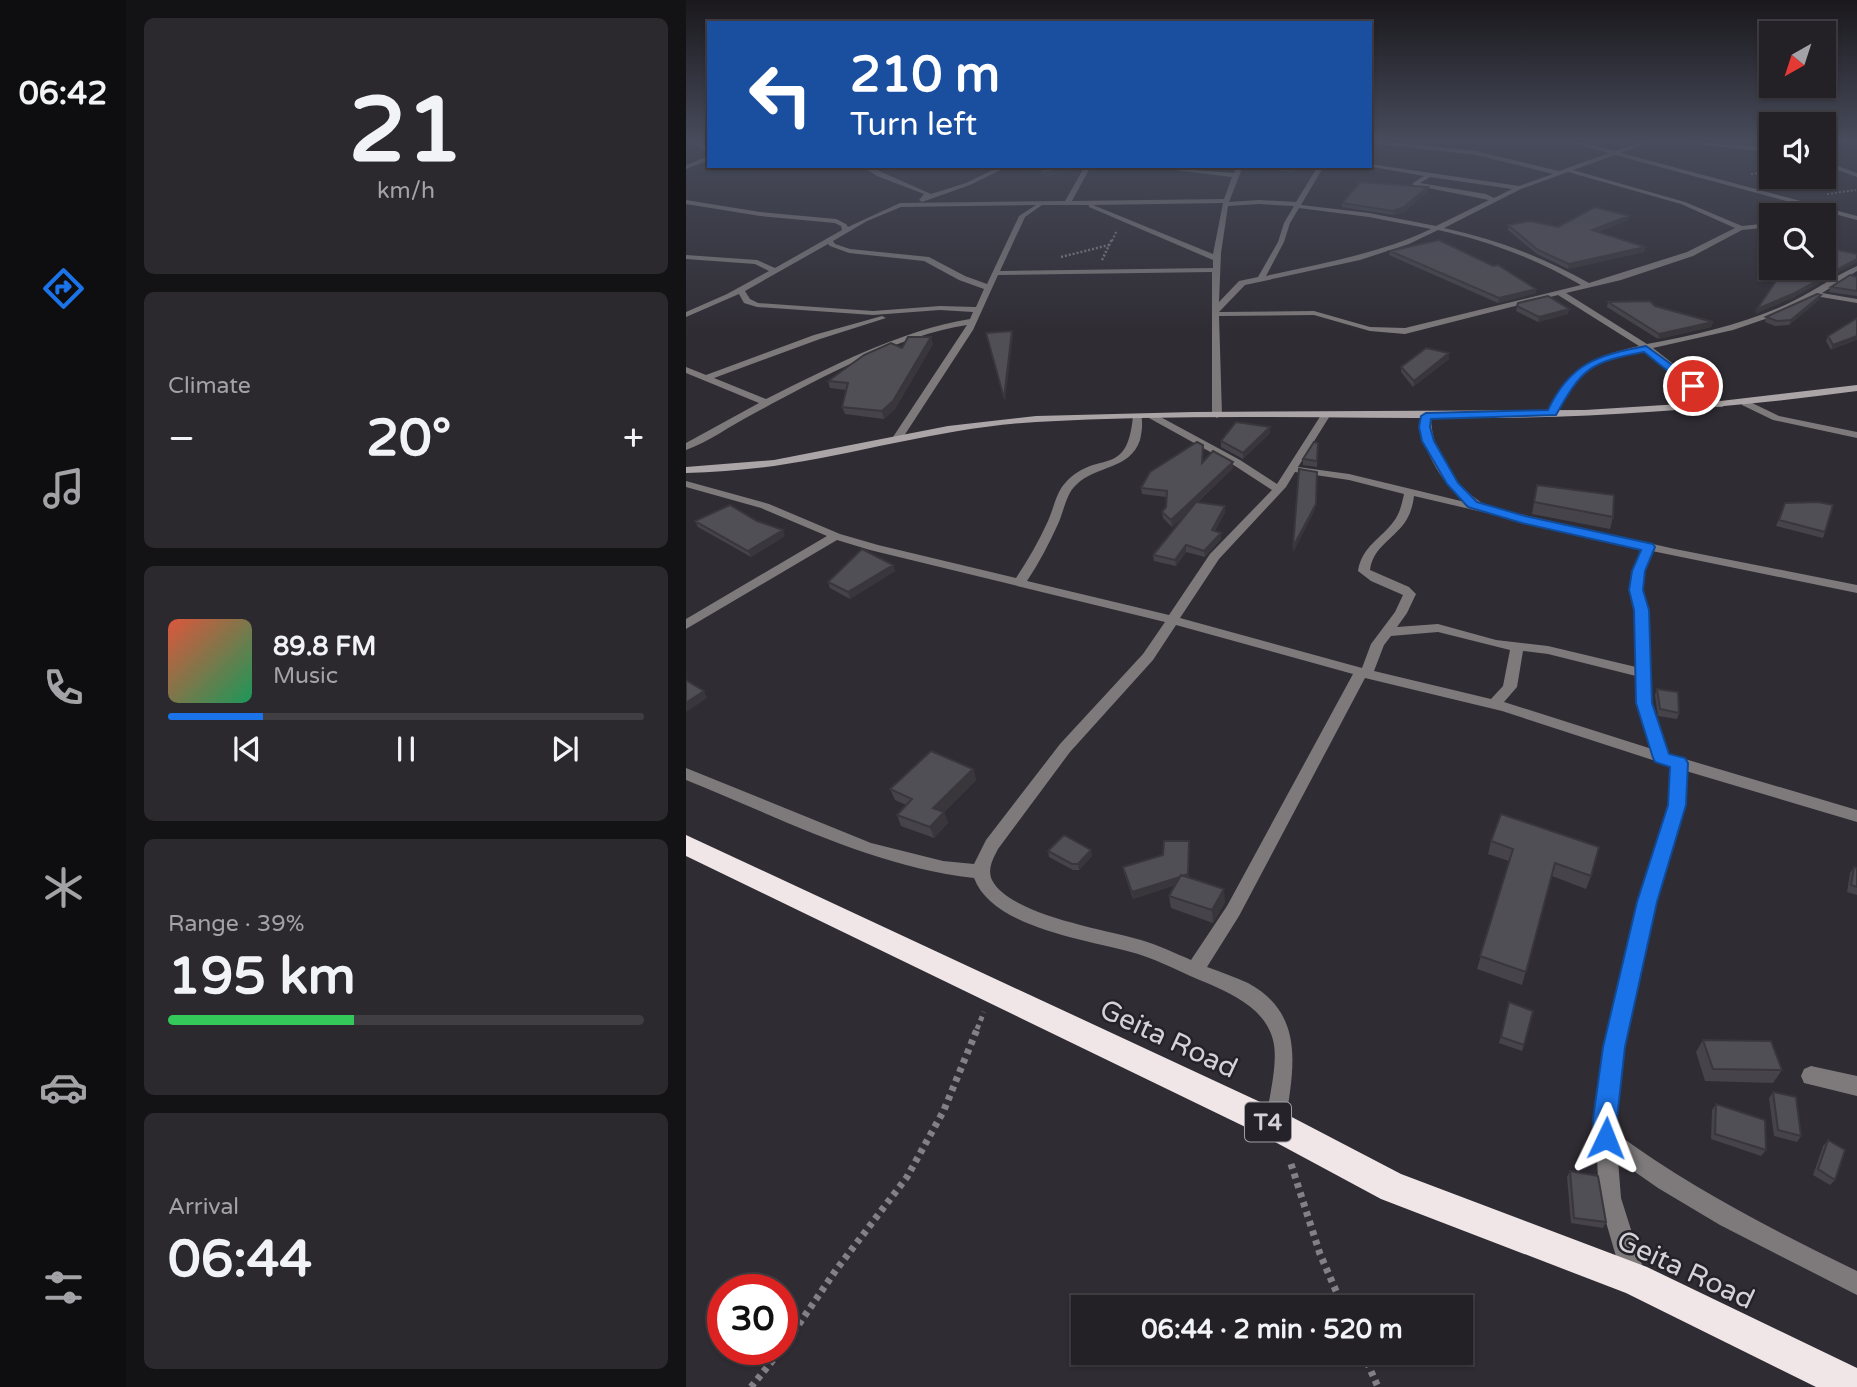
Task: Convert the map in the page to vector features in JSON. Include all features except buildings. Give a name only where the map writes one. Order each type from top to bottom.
[{"type":"highway","name":"Geita Road","points":[[686,845],[1281,1129],[1394,1187],[1635,1279],[1856,1387]]},
{"type":"street","points":[[703,205],[761,214],[836,221],[872,216]]},
{"type":"street","points":[[686,315],[741,290],[872,216],[902,205]]},
{"type":"street","points":[[898,437],[974,321],[1022,216],[1042,205]]},
{"type":"street","points":[[1088,205],[1121,216],[1218,259]]},
{"type":"street","points":[[1217,415],[1217,270],[1219,228],[1226,205]]},
{"type":"street","points":[[1294,205],[1351,212],[1436,229],[1544,260],[1587,285]]},
{"type":"street","points":[[1261,277],[1298,205]]},
{"type":"street","points":[[1216,311],[1238,285],[1261,277],[1357,258],[1407,243],[1487,205]]},
{"type":"street","points":[[1687,205],[1741,229]]},
{"type":"street","points":[[1809,205],[1857,218]]},
{"type":"street","points":[[1836,215],[1843,214]]},
{"type":"street","points":[[836,221],[844,225],[846,231]]},
{"type":"street","points":[[1216,311],[1314,313],[1370,330],[1405,331],[1681,258],[1726,234],[1759,227]]},
{"type":"street","points":[[829,239],[832,245],[849,251],[926,258],[962,278],[990,288]]},
{"type":"street","points":[[782,258],[804,254]]},
{"type":"street","points":[[686,257],[757,262],[771,260]]},
{"type":"street","points":[[757,262],[775,271]]},
{"type":"street","points":[[1552,413],[1560,394],[1582,369],[1614,355],[1742,325],[1813,294],[1857,268]]},
{"type":"street","points":[[996,273],[1217,270]]},
{"type":"street","points":[[741,290],[747,301],[757,304],[873,313],[940,309],[979,310]]},
{"type":"street","points":[[1558,292],[1647,349],[1720,405]]},
{"type":"street","points":[[1813,294],[1857,301]]},
{"type":"street","points":[[686,309],[701,309]]},
{"type":"street","points":[[705,378],[836,330],[907,312]]},
{"type":"street","points":[[686,447],[809,380],[905,337],[929,328],[974,321]]},
{"type":"street","points":[[686,370],[766,404]]},
{"type":"street","points":[[686,470],[773,464],[898,437],[1008,420],[1138,416],[1552,413],[1745,403],[1857,388]]},
{"type":"street","points":[[1745,403],[1776,418],[1857,435]]},
{"type":"street","points":[[1281,1129],[1283,1039],[1267,1009],[1242,990],[1143,948],[1060,927],[1021,912],[995,897],[982,879],[982,864],[992,845],[1065,748],[1148,657],[1214,557],[1278,489],[1326,414]]},
{"type":"street","points":[[1020,582],[1041,549],[1068,485],[1089,471],[1128,455],[1136,446],[1138,416]]},
{"type":"street","points":[[1152,416],[1236,462],[1278,489]]},
{"type":"street","points":[[1426,416],[1424,427],[1428,441],[1453,484],[1463,497],[1485,510]]},
{"type":"street","points":[[1293,469],[1410,491],[1648,547],[1857,589]]},
{"type":"street","points":[[686,484],[765,506],[836,536],[1174,620],[1364,673],[1494,704],[1857,816]]},
{"type":"street","points":[[1195,970],[1233,911],[1378,644],[1408,601],[1410,594],[1403,588],[1373,578],[1364,571],[1364,564],[1377,544],[1403,517],[1410,491]]},
{"type":"street","points":[[686,625],[836,536]]},
{"type":"street","points":[[1635,1279],[1610,1198],[1605,1119],[1614,1047],[1647,902],[1677,805],[1670,760],[1644,703],[1641,610],[1636,590],[1639,571],[1648,547]]},
{"type":"street","points":[[1387,632],[1438,628],[1644,673]]},
{"type":"street","points":[[1494,704],[1510,687],[1517,647]]},
{"type":"street","points":[[686,774],[833,836],[905,861],[943,870],[982,872]]},
{"type":"street","points":[[1811,1076],[1857,1086]]},
{"type":"street","points":[[1606,1138],[1687,1194],[1776,1244],[1857,1283]]},
{"type":"path","points":[[1102,270],[1102,260],[1121,216]]},
{"type":"path","points":[[798,1326],[836,1270],[907,1177],[944,1110],[993,992]]},
{"type":"path","points":[[1281,1129],[1320,1254],[1338,1295]]},
{"type":"path","points":[[751,1387],[769,1365]]},
{"type":"path","points":[[1368,1365],[1378,1387]]},
{"type":"route","points":[[1606,1138],[1605,1119],[1614,1047],[1647,902],[1677,805],[1679,763],[1661,758],[1644,703],[1641,610],[1636,590],[1639,571],[1648,547],[1522,520],[1472,505],[1453,484],[1428,441],[1424,427],[1426,416],[1552,413],[1560,394],[1582,369],[1614,355],[1646,349],[1693,386]]}]
